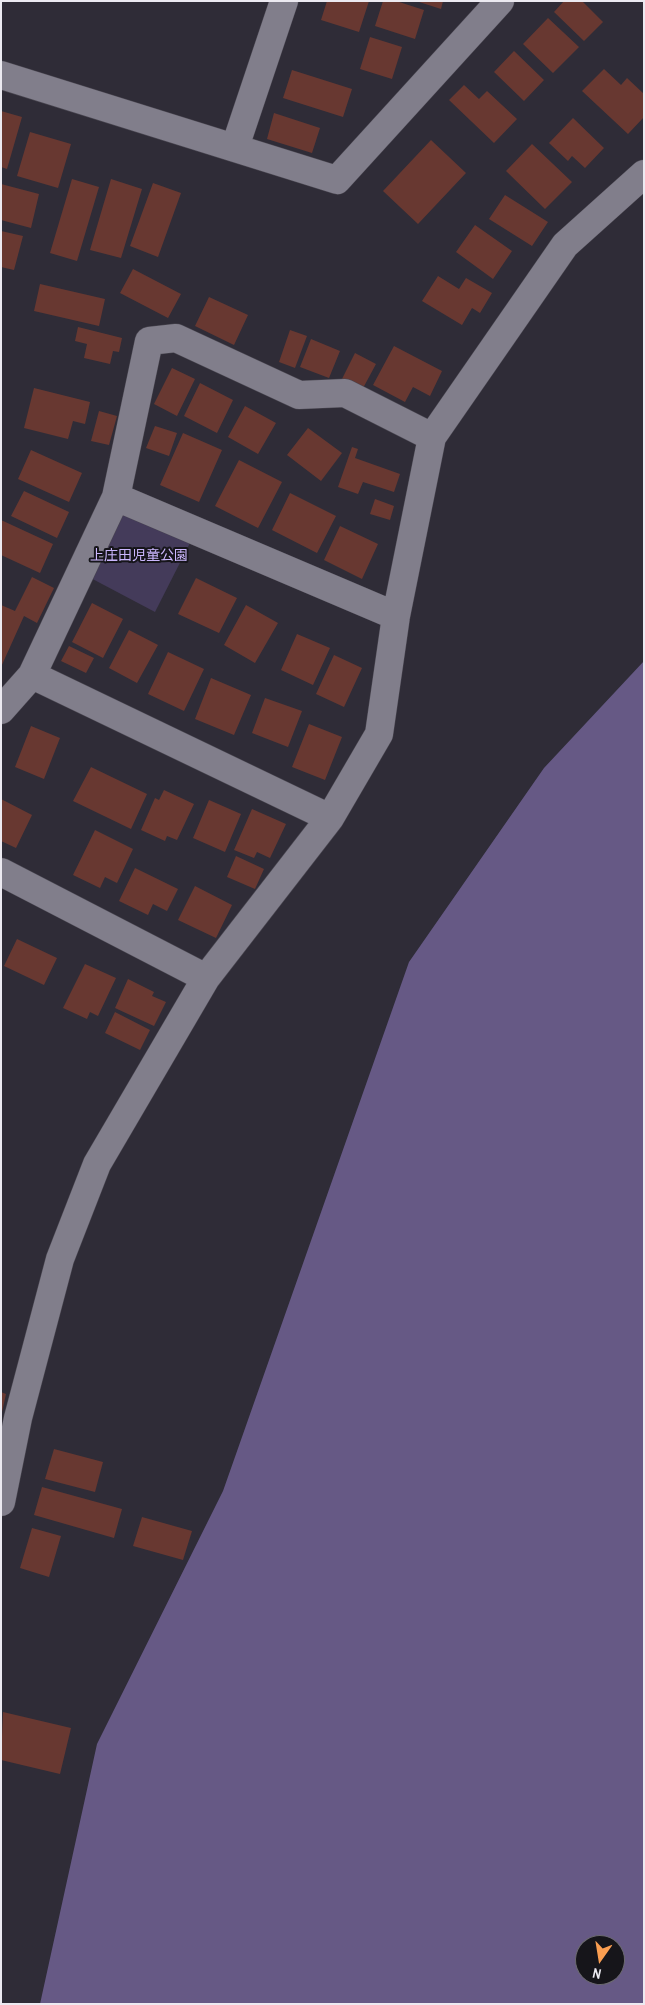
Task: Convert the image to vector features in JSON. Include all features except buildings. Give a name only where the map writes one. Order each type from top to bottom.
[{"type":"street","points":[[234,147],[284,1]]},
{"type":"street","points":[[1,74],[337,180],[500,1]]},
{"type":"street","points":[[1,1502],[18,1418],[60,1259],[98,1164],[206,978],[330,818],[379,734],[396,616],[432,437],[565,245],[644,174]]},
{"type":"street","points":[[1,710],[32,674],[116,497],[149,341],[176,338],[299,395],[345,393],[432,437]]},
{"type":"street","points":[[116,497],[396,616]]},
{"type":"street","points":[[32,674],[330,818]]},
{"type":"street","points":[[1,872],[206,978]]},
{"type":"green space","name":"上庄田児童公園","points":[[134,510],[192,539],[155,612],[85,575],[117,514]]},
{"type":"shaded area","points":[[644,661],[644,2004],[40,2004],[97,1744],[223,1491],[409,962],[544,768]]}]
